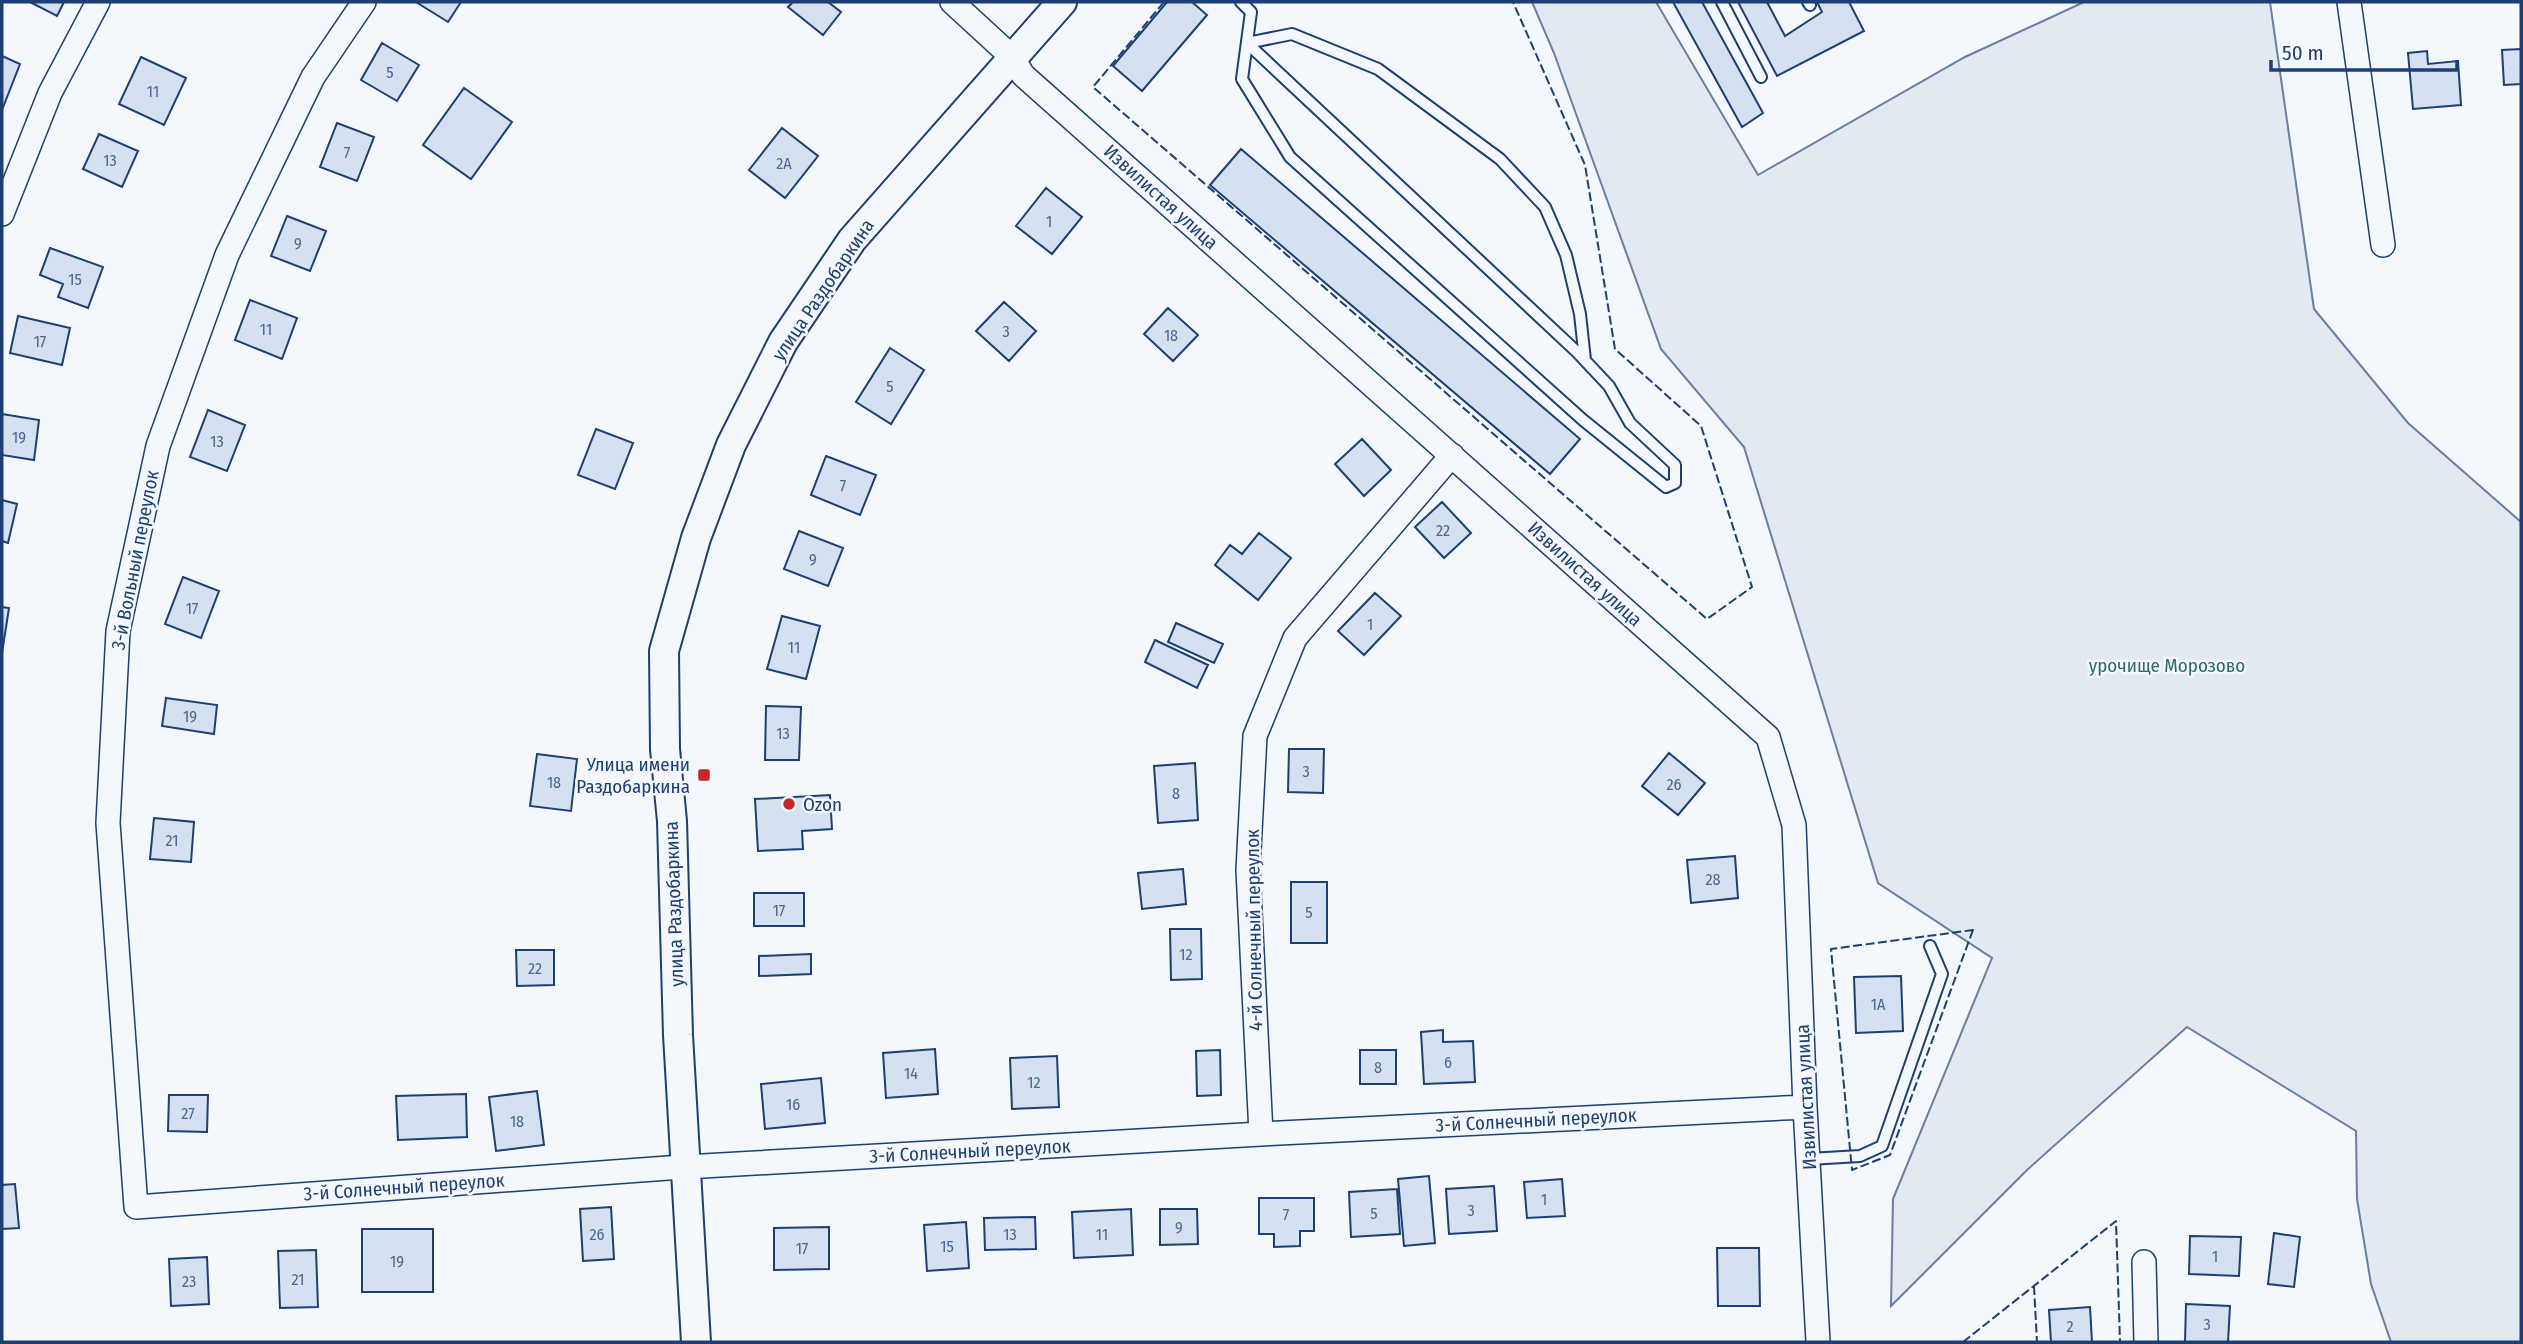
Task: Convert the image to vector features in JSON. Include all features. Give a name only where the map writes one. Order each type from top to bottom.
[{"type":"street","points":[[2,214],[50,93],[98,2]]},
{"type":"street","name":"3-й Вольный переулок","points":[[136,1207],[108,823],[118,631],[158,446],[227,255],[313,77],[363,2]]},
{"type":"street","name":"Извилистая улица","points":[[951,2],[1013,58],[1023,75],[1768,737],[1794,825],[1818,1342]]},
{"type":"street","name":"улица Раздобаркина","points":[[696,1342],[678,1035],[672,821],[665,749],[664,651],[696,538],[731,445],[783,342],[852,240],[1062,2]]},
{"type":"street","points":[[2349,2],[2383,245]]},
{"type":"street","name":"4-й Солнечный переулок","points":[[1261,1134],[1248,870],[1255,736],[1294,638],[1452,455]]},
{"type":"street","name":"3-й Солнечный переулок","points":[[136,1207],[685,1168],[1261,1134],[1805,1107]]},
{"type":"street","points":[[2144,1262],[2146,1342]]},
{"type":"lane","points":[[1241,2],[1251,12],[1242,79],[1290,157],[1583,420],[1666,487],[1675,483],[1675,466],[1630,423],[1609,386],[1585,360],[1247,43]]},
{"type":"lane","points":[[1722,2],[1761,77]]},
{"type":"lane","points":[[1247,43],[1292,34],[1378,69],[1500,159],[1545,207],[1566,255],[1580,314],[1585,360]]},
{"type":"lane","points":[[1809,1159],[1860,1156],[1882,1146],[1942,974],[1930,946]]},
{"type":"green space","name":"урочище Морозово","points":[[1532,2],[1656,2],[1758,175],[1965,57],[2084,2],[2270,2],[2314,309],[2408,423],[2521,522],[2521,1342],[2391,1342],[2371,1284],[2357,1199],[2356,1131],[2187,1027],[2027,1170],[1891,1306],[1893,1199],[1992,958],[1878,883],[1744,447],[1661,349],[1554,53]]},
{"type":"building","points":[[30,2],[64,2],[57,16]]},
{"type":"building","points":[[416,2],[461,2],[448,22]]},
{"type":"building","points":[[793,2],[828,2],[841,12],[823,35],[788,7]]},
{"type":"building","points":[[1167,2],[1192,2],[1207,15],[1142,91],[1113,66]]},
{"type":"building","points":[[1673,2],[1702,2],[1763,113],[1742,127]]},
{"type":"building","points":[[1738,2],[1767,2],[1785,36],[1822,12],[1817,2],[1849,2],[1864,31],[1777,76]]},
{"type":"building","points":[[382,43],[419,65],[397,101],[361,80]]},
{"type":"building","points":[[2521,49],[2521,84],[2504,85],[2502,50]]},
{"type":"building","points":[[2427,51],[2428,64],[2458,61],[2461,105],[2413,109],[2408,53]]},
{"type":"building","points":[[2,56],[20,64],[2,110]]},
{"type":"building","points":[[141,57],[186,78],[164,125],[119,104]]},
{"type":"building","points":[[464,88],[512,122],[471,179],[423,145]]},
{"type":"building","points":[[337,123],[374,137],[357,181],[320,167]]},
{"type":"building","points":[[782,128],[818,156],[785,198],[749,170]]},
{"type":"building","points":[[99,134],[138,151],[122,187],[83,169]]},
{"type":"building","points":[[1241,149],[1580,439],[1550,474],[1210,185]]},
{"type":"building","points":[[1046,188],[1082,217],[1052,254],[1016,226]]},
{"type":"building","points":[[287,216],[326,231],[310,271],[271,256]]},
{"type":"building","points":[[50,248],[103,267],[88,308],[58,297],[63,284],[40,275]]},
{"type":"building","points":[[250,300],[297,318],[282,359],[235,340]]},
{"type":"building","points":[[1004,302],[1036,331],[1009,361],[976,331]]},
{"type":"building","points":[[1168,308],[1198,335],[1173,361],[1144,334]]},
{"type":"building","points":[[18,316],[70,328],[62,365],[10,353]]},
{"type":"building","points":[[890,348],[924,370],[891,424],[856,402]]},
{"type":"building","points":[[208,410],[245,425],[227,471],[190,457]]},
{"type":"building","points":[[2,414],[39,420],[34,460],[2,455]]},
{"type":"building","points":[[596,429],[633,443],[615,489],[578,475]]},
{"type":"building","points":[[1362,439],[1391,470],[1364,496],[1335,464]]},
{"type":"building","points":[[826,456],[876,475],[860,515],[811,495]]},
{"type":"building","points":[[2,500],[17,504],[8,543],[2,541]]},
{"type":"building","points":[[1442,502],[1471,533],[1444,558],[1415,527]]},
{"type":"building","points":[[799,531],[843,548],[828,586],[784,569]]},
{"type":"building","points":[[1259,533],[1291,558],[1258,600],[1215,565],[1230,545],[1242,554]]},
{"type":"building","points":[[183,577],[219,591],[201,638],[165,624]]},
{"type":"building","points":[[1375,593],[1401,616],[1364,655],[1338,631]]},
{"type":"building","points":[[2,607],[9,608],[2,653]]},
{"type":"building","points":[[782,616],[820,626],[806,679],[767,669]]},
{"type":"building","points":[[1176,623],[1223,644],[1214,663],[1168,642]]},
{"type":"building","points":[[1155,640],[1208,665],[1197,688],[1145,662]]},
{"type":"building","points":[[166,698],[217,705],[214,734],[162,726]]},
{"type":"building","points":[[766,706],[801,707],[799,760],[765,760]]},
{"type":"building","points":[[1289,749],[1324,749],[1323,793],[1288,792]]},
{"type":"building","points":[[1669,753],[1705,783],[1678,815],[1642,786]]},
{"type":"building","points":[[537,754],[577,759],[571,811],[530,806]]},
{"type":"building","points":[[1195,763],[1198,820],[1158,823],[1154,766]]},
{"type":"building","points":[[830,795],[832,829],[802,831],[803,849],[758,851],[755,799]]},
{"type":"building","points":[[154,818],[194,822],[191,862],[150,859]]},
{"type":"building","points":[[1735,856],[1738,898],[1691,903],[1687,860]]},
{"type":"building","points":[[1183,869],[1186,904],[1142,909],[1138,873]]},
{"type":"building","points":[[1291,882],[1327,882],[1327,943],[1291,943]]},
{"type":"building","points":[[754,893],[804,893],[804,926],[754,926]]},
{"type":"building","points":[[1170,929],[1201,929],[1202,979],[1171,980]]},
{"type":"building","points":[[516,950],[554,950],[554,985],[517,986]]},
{"type":"building","points":[[811,954],[811,974],[759,976],[759,956]]},
{"type":"building","points":[[1901,976],[1903,1031],[1856,1033],[1854,977]]},
{"type":"building","points":[[1443,1030],[1443,1042],[1473,1041],[1475,1082],[1424,1084],[1421,1032]]},
{"type":"building","points":[[935,1049],[938,1094],[886,1098],[883,1053]]},
{"type":"building","points":[[1220,1050],[1221,1095],[1197,1096],[1196,1051]]},
{"type":"building","points":[[1360,1050],[1396,1050],[1396,1084],[1360,1084]]},
{"type":"building","points":[[1057,1056],[1059,1107],[1012,1109],[1010,1058]]},
{"type":"building","points":[[821,1078],[825,1123],[765,1129],[761,1084]]},
{"type":"building","points":[[537,1091],[544,1145],[496,1151],[489,1097]]},
{"type":"building","points":[[466,1094],[467,1137],[398,1140],[396,1096]]},
{"type":"building","points":[[169,1095],[208,1095],[207,1132],[168,1131]]},
{"type":"building","points":[[1429,1176],[1435,1243],[1404,1246],[1398,1179]]},
{"type":"building","points":[[1562,1179],[1565,1216],[1527,1218],[1524,1182]]},
{"type":"building","points":[[15,1184],[19,1228],[2,1229],[2,1185]]},
{"type":"building","points":[[1494,1186],[1497,1231],[1449,1234],[1446,1189]]},
{"type":"building","points":[[1397,1189],[1400,1234],[1351,1237],[1349,1192]]},
{"type":"building","points":[[1259,1198],[1314,1198],[1314,1231],[1300,1231],[1300,1246],[1274,1247],[1274,1234],[1259,1234]]},
{"type":"building","points":[[611,1207],[614,1259],[583,1261],[580,1209]]},
{"type":"building","points":[[1131,1209],[1133,1255],[1074,1258],[1072,1212]]},
{"type":"building","points":[[1160,1209],[1197,1209],[1198,1244],[1160,1245]]},
{"type":"building","points":[[1035,1217],[1036,1249],[985,1250],[984,1218]]},
{"type":"building","points":[[966,1222],[969,1268],[927,1271],[924,1225]]},
{"type":"building","points":[[829,1227],[829,1269],[774,1270],[774,1228]]},
{"type":"building","points":[[362,1229],[433,1229],[433,1292],[362,1292]]},
{"type":"building","points":[[2274,1233],[2300,1237],[2294,1287],[2268,1284]]},
{"type":"building","points":[[2190,1236],[2241,1237],[2239,1276],[2189,1274]]},
{"type":"building","points":[[1717,1248],[1759,1248],[1760,1306],[1718,1306]]},
{"type":"building","points":[[316,1250],[318,1307],[280,1308],[278,1251]]},
{"type":"building","points":[[207,1257],[209,1304],[171,1306],[169,1259]]},
{"type":"building","points":[[2186,1304],[2230,1306],[2228,1342],[2185,1342]]},
{"type":"building","points":[[2090,1307],[2092,1342],[2051,1342],[2049,1310]]},
{"type":"fence","points":[[1164,2],[1093,87],[1707,619],[1752,587],[1701,426],[1615,349],[1585,165],[1513,2]]},
{"type":"fence","points":[[1973,930],[1890,1155],[1852,1170],[1831,949],[1973,930]]},
{"type":"fence","points":[[1963,1342],[2116,1221],[2120,1342]]},
{"type":"fence","points":[[2034,1286],[2037,1342]]},
{"type":"place","name":"Улица имени Раздобаркина","points":[[704,775]]},
{"type":"place","name":"Ozon","points":[[789,804]]}]
